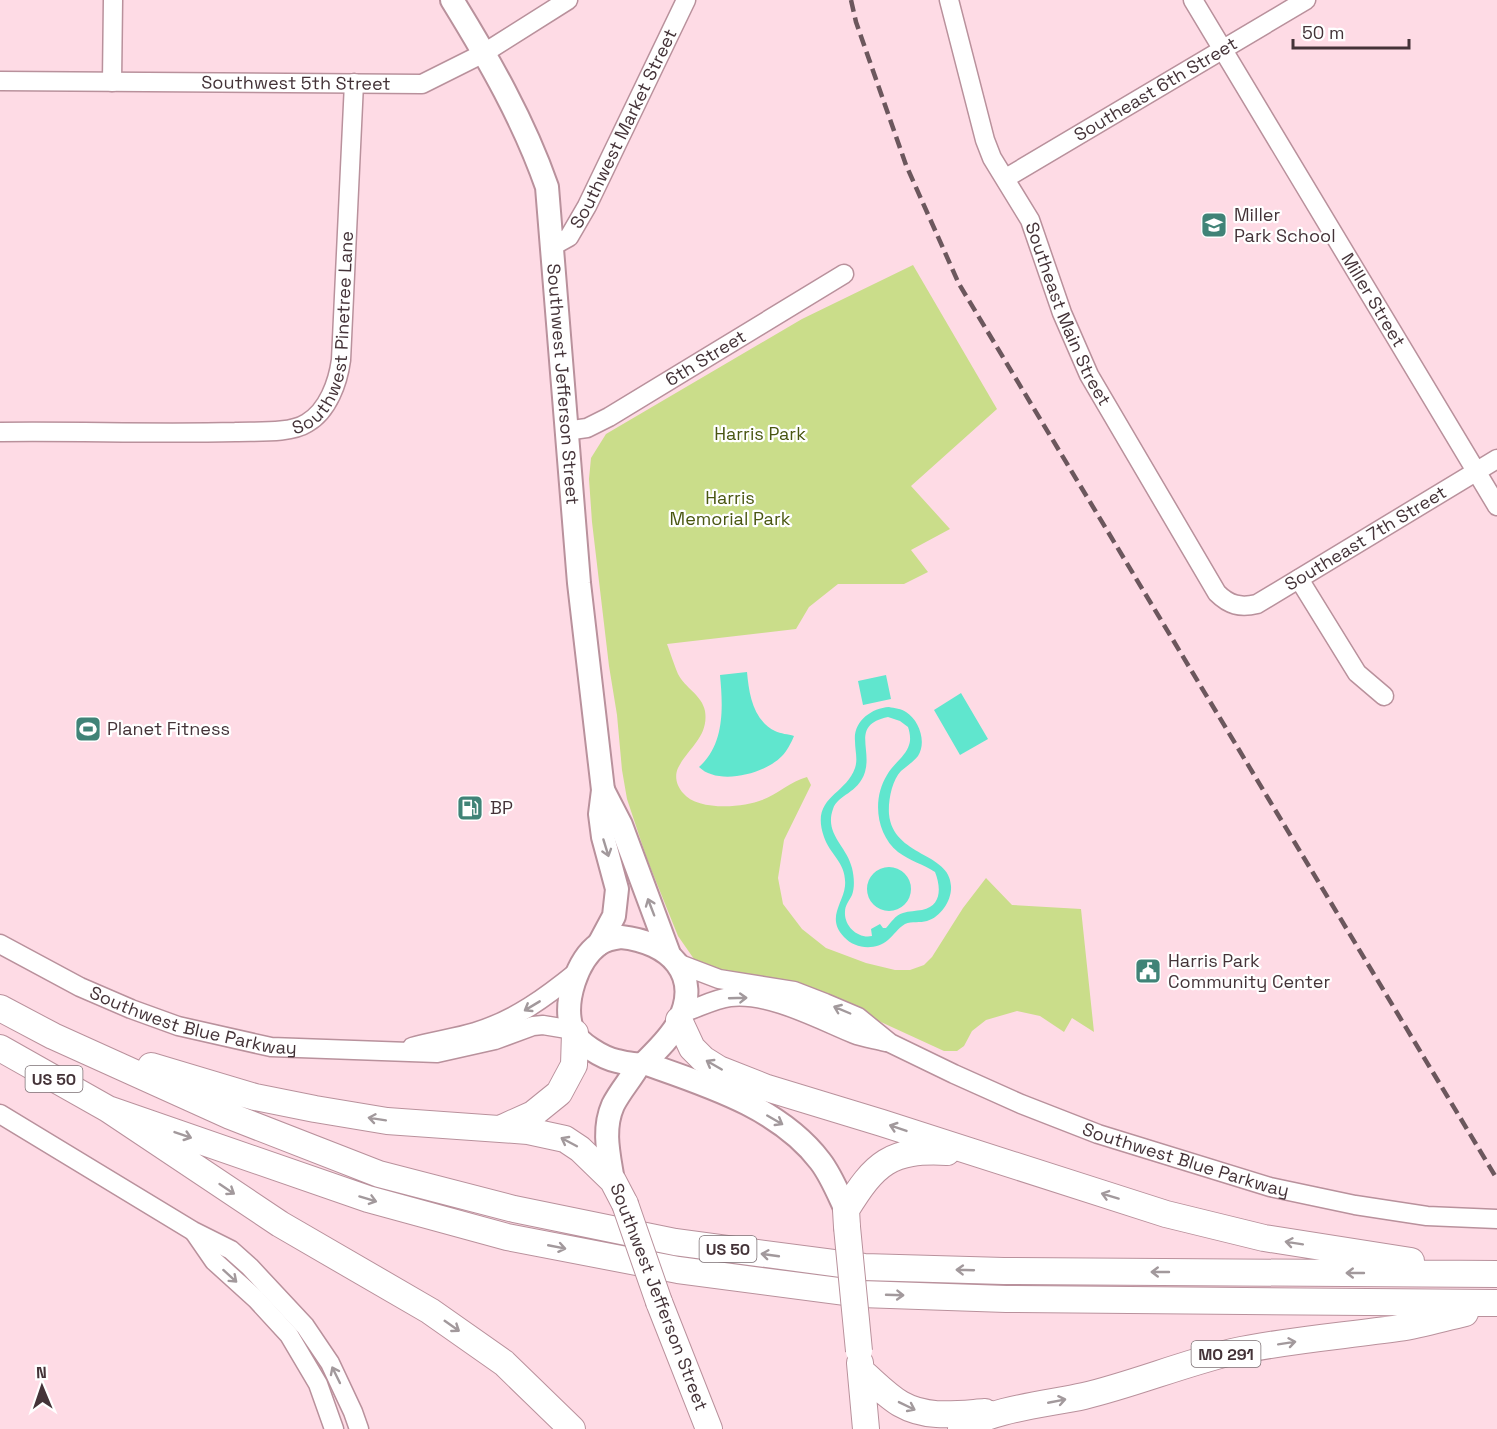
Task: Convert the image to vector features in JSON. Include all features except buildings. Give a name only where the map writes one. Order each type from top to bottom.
[{"type":"highway","name":"US 50","points":[[0,1008],[53,1036],[230,1116],[379,1174],[514,1209],[675,1242],[864,1267],[1016,1272],[1497,1274]]},
{"type":"highway","points":[[680,1017],[692,1048],[703,1059],[719,1069],[767,1088],[1166,1214],[1264,1238],[1497,1274]]},
{"type":"highway","points":[[499,1129],[533,1114],[559,1093],[573,1065],[574,1031]]},
{"type":"highway","points":[[53,1036],[255,1097],[387,1121],[528,1131],[565,1139],[580,1149],[613,1180]]},
{"type":"highway","name":"US 50","points":[[0,1048],[108,1109],[368,1199],[507,1237],[678,1270],[861,1294],[1006,1299],[1497,1305]]},
{"type":"highway","points":[[108,1109],[280,1224],[430,1311],[504,1363],[572,1429]]},
{"type":"highway","points":[[866,1429],[847,1218],[871,1174],[882,1164],[906,1153],[937,1151],[973,1153]]},
{"type":"highway","name":"Southwest Jefferson Street","points":[[613,1180],[625,1204],[659,1302],[709,1429]]},
{"type":"highway","name":"MO 291","points":[[962,1429],[970,1424],[1018,1409],[1084,1396],[1185,1364],[1234,1352],[1290,1342],[1402,1328],[1497,1305]]},
{"type":"highway","name":"MO 291","points":[[860,1361],[901,1404],[916,1411],[940,1415],[1018,1409]]},
{"type":"main road","name":"Southwest Jefferson Street","points":[[452,0],[484,53],[533,148],[547,188],[579,583],[603,790],[600,814],[603,837],[617,888],[614,916],[599,944]]},
{"type":"main road","name":"Southwest Jefferson Street","points":[[603,790],[621,825],[673,959]]},
{"type":"main road","points":[[642,1064],[668,1036],[680,1017],[686,996],[682,972],[673,959],[651,943],[621,937],[609,939],[599,944],[578,971],[571,995],[570,1009],[574,1031],[598,1054],[613,1060],[642,1064],[693,1080],[730,1096],[787,1127],[821,1162],[847,1218]]},
{"type":"main road","name":"Southwest Jefferson Street","points":[[613,1180],[606,1136],[608,1120],[613,1105],[642,1064]]},
{"type":"street","points":[[112,82],[113,0]]},
{"type":"street","name":"Southwest 5th Street","points":[[0,81],[422,84],[484,53],[568,0]]},
{"type":"street","name":"Southwest Market Street","points":[[551,247],[569,237],[587,206],[686,0]]},
{"type":"street","name":"Southeast Main Street","points":[[949,0],[985,140],[992,158],[1030,220],[1062,313],[1093,383],[1217,593],[1233,605]]},
{"type":"street","name":"Miller Street","points":[[1192,0],[1497,506]]},
{"type":"street","name":"Southeast 6th Street","points":[[1006,178],[1306,0]]},
{"type":"street","name":"Southwest Pinetree Lane","points":[[0,432],[270,431],[290,429],[307,423],[318,413],[330,396],[339,373],[341,360],[354,83]]},
{"type":"street","name":"6th Street","points":[[566,431],[587,428],[609,417],[844,274]]},
{"type":"street","name":"Southeast 7th Street","points":[[1233,605],[1245,607],[1257,604],[1497,459]]},
{"type":"street","points":[[1299,579],[1357,674],[1384,696]]},
{"type":"street","name":"Southwest Blue Parkway","points":[[0,944],[80,987],[178,1026],[271,1047],[437,1053],[495,1040],[533,1026],[543,1025],[574,1031]]},
{"type":"street","name":"Southwest Blue Parkway","points":[[673,959],[719,979],[794,991],[858,1017],[890,1043]]},
{"type":"street","name":"Southwest Blue Parkway","points":[[399,1051],[435,1040],[475,1032],[505,1021],[541,1000],[578,971]]},
{"type":"street","name":"Southwest Blue Parkway","points":[[680,1017],[715,1001],[731,997],[750,997],[782,1005],[856,1035],[890,1043],[1021,1104],[1087,1130],[1270,1187],[1355,1205],[1426,1216],[1497,1219]]},
{"type":"street","points":[[0,1114],[193,1231],[231,1250],[305,1326],[330,1363],[359,1429]]},
{"type":"street","points":[[193,1231],[214,1261],[256,1299],[289,1335],[318,1384],[334,1429]]},
{"type":"green space","name":"Harris Memorial Park","points":[[913,265],[997,409],[911,486],[950,529],[911,550],[928,572],[904,584],[838,584],[809,607],[796,629],[667,644],[678,674],[700,700],[705,711],[704,728],[678,768],[677,781],[683,793],[690,799],[709,805],[732,806],[762,800],[795,781],[807,777],[811,785],[784,840],[778,878],[783,904],[802,929],[826,948],[866,963],[895,970],[910,970],[924,965],[932,957],[963,908],[986,878],[1012,905],[1081,909],[1094,1032],[1072,1018],[1064,1032],[1040,1016],[1017,1011],[986,1020],[972,1031],[964,1046],[957,1051],[944,1051],[796,983],[711,969],[694,959],[678,936],[647,859],[627,799],[592,522],[589,479],[591,458],[606,434],[802,319]]},
{"type":"shaded area","points":[[747,672],[751,697],[762,720],[775,731],[794,736],[782,756],[765,768],[729,777],[707,773],[699,767],[714,747],[718,736],[722,712],[720,675]]},
{"type":"shaded area","points":[[886,675],[891,699],[863,705],[858,681]]},
{"type":"shaded area","points":[[961,693],[988,739],[960,755],[934,710]]},
{"type":"shaded area","points":[[889,707],[906,712],[915,720],[922,738],[918,756],[901,771],[893,785],[889,814],[893,828],[900,839],[910,847],[941,866],[948,875],[951,891],[945,907],[937,916],[924,922],[905,924],[883,944],[865,947],[849,941],[836,924],[837,911],[844,893],[845,878],[841,865],[824,837],[821,824],[825,805],[844,785],[855,768],[855,734],[860,722],[870,713]],"holes":[[[888,717],[908,727],[910,743],[882,784],[878,805],[881,826],[885,836],[898,852],[935,872],[939,890],[936,900],[929,908],[900,914],[886,928],[880,924],[871,929],[872,936],[867,936],[849,927],[845,917],[846,907],[853,892],[853,874],[849,860],[831,826],[831,818],[836,804],[858,785],[865,772],[865,738],[870,726]]]},
{"type":"shaded area","points":[[889,867],[905,873],[911,889],[905,905],[889,911],[873,905],[867,889],[873,873]]},
{"type":"railway","points":[[851,0],[856,22],[906,165],[959,284],[1497,1179]]},
{"type":"place","name":"Miller Park School","points":[[1214,225]]},
{"type":"place","name":"Planet Fitness","points":[[88,729]]},
{"type":"place","name":"BP","points":[[470,808]]},
{"type":"place","name":"Harris Park Community Center","points":[[1148,971]]},
{"type":"park label","name":"Harris Park","points":[[760,434]]}]
